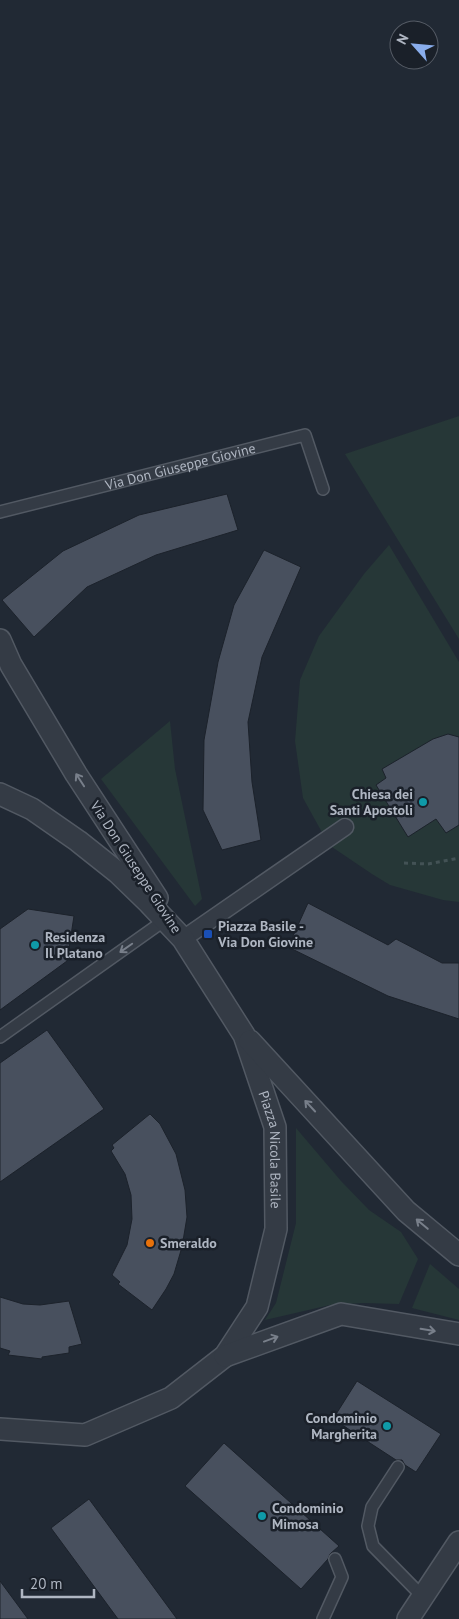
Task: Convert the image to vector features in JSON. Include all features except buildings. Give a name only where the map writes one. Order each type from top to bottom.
[{"type":"street","name":"Via Don Giuseppe Giovine","points":[[0,640],[11,665],[76,774],[183,938]]},
{"type":"street","name":"Piazza Nicola Basile","points":[[0,794],[32,809],[97,854],[143,896],[183,938],[244,1035],[275,1127],[276,1229],[257,1307],[225,1356],[170,1398],[85,1435],[0,1429]]},
{"type":"street","points":[[183,938],[345,827]]},
{"type":"street","points":[[244,1035],[406,1211],[459,1255]]},
{"type":"street","points":[[225,1356],[341,1314],[459,1334]]},
{"type":"street","points":[[408,1619],[459,1542]]},
{"type":"lane","name":"Via Don Giuseppe Giovine","points":[[0,512],[305,435],[323,489]]},
{"type":"lane","points":[[0,1037],[165,920]]},
{"type":"lane","points":[[398,1467],[372,1507],[368,1526],[373,1546],[423,1597]]},
{"type":"lane","points":[[323,1619],[342,1577],[335,1559]]},
{"type":"path","points":[[404,863],[428,864],[459,858]]},
{"type":"shaded area","points":[[459,416],[459,639],[345,454]]},
{"type":"shaded area","points":[[389,545],[459,662],[459,902],[443,900],[390,885],[372,874],[329,845],[303,798],[295,741],[300,680],[319,636],[364,574]]},
{"type":"shaded area","points":[[170,721],[175,769],[202,899],[195,906],[101,779]]},
{"type":"shaded area","points":[[296,1128],[341,1181],[369,1210],[401,1232],[418,1259],[399,1304],[363,1303],[330,1305],[265,1320],[276,1303],[296,1223]]},
{"type":"shaded area","points":[[430,1264],[459,1289],[459,1320],[412,1308]]},
{"type":"place","name":"Chiesa dei Santi Apostoli","points":[[423,802]]},
{"type":"place","name":"Piazza Basile - Via Don Giovine","points":[[208,934]]},
{"type":"place","name":"Residenza Il Platano","points":[[35,945]]},
{"type":"place","name":"Smeraldo","points":[[150,1243]]},
{"type":"place","name":"Condominio Margherita","points":[[387,1426]]},
{"type":"place","name":"Condominio Mimosa","points":[[262,1516]]}]
